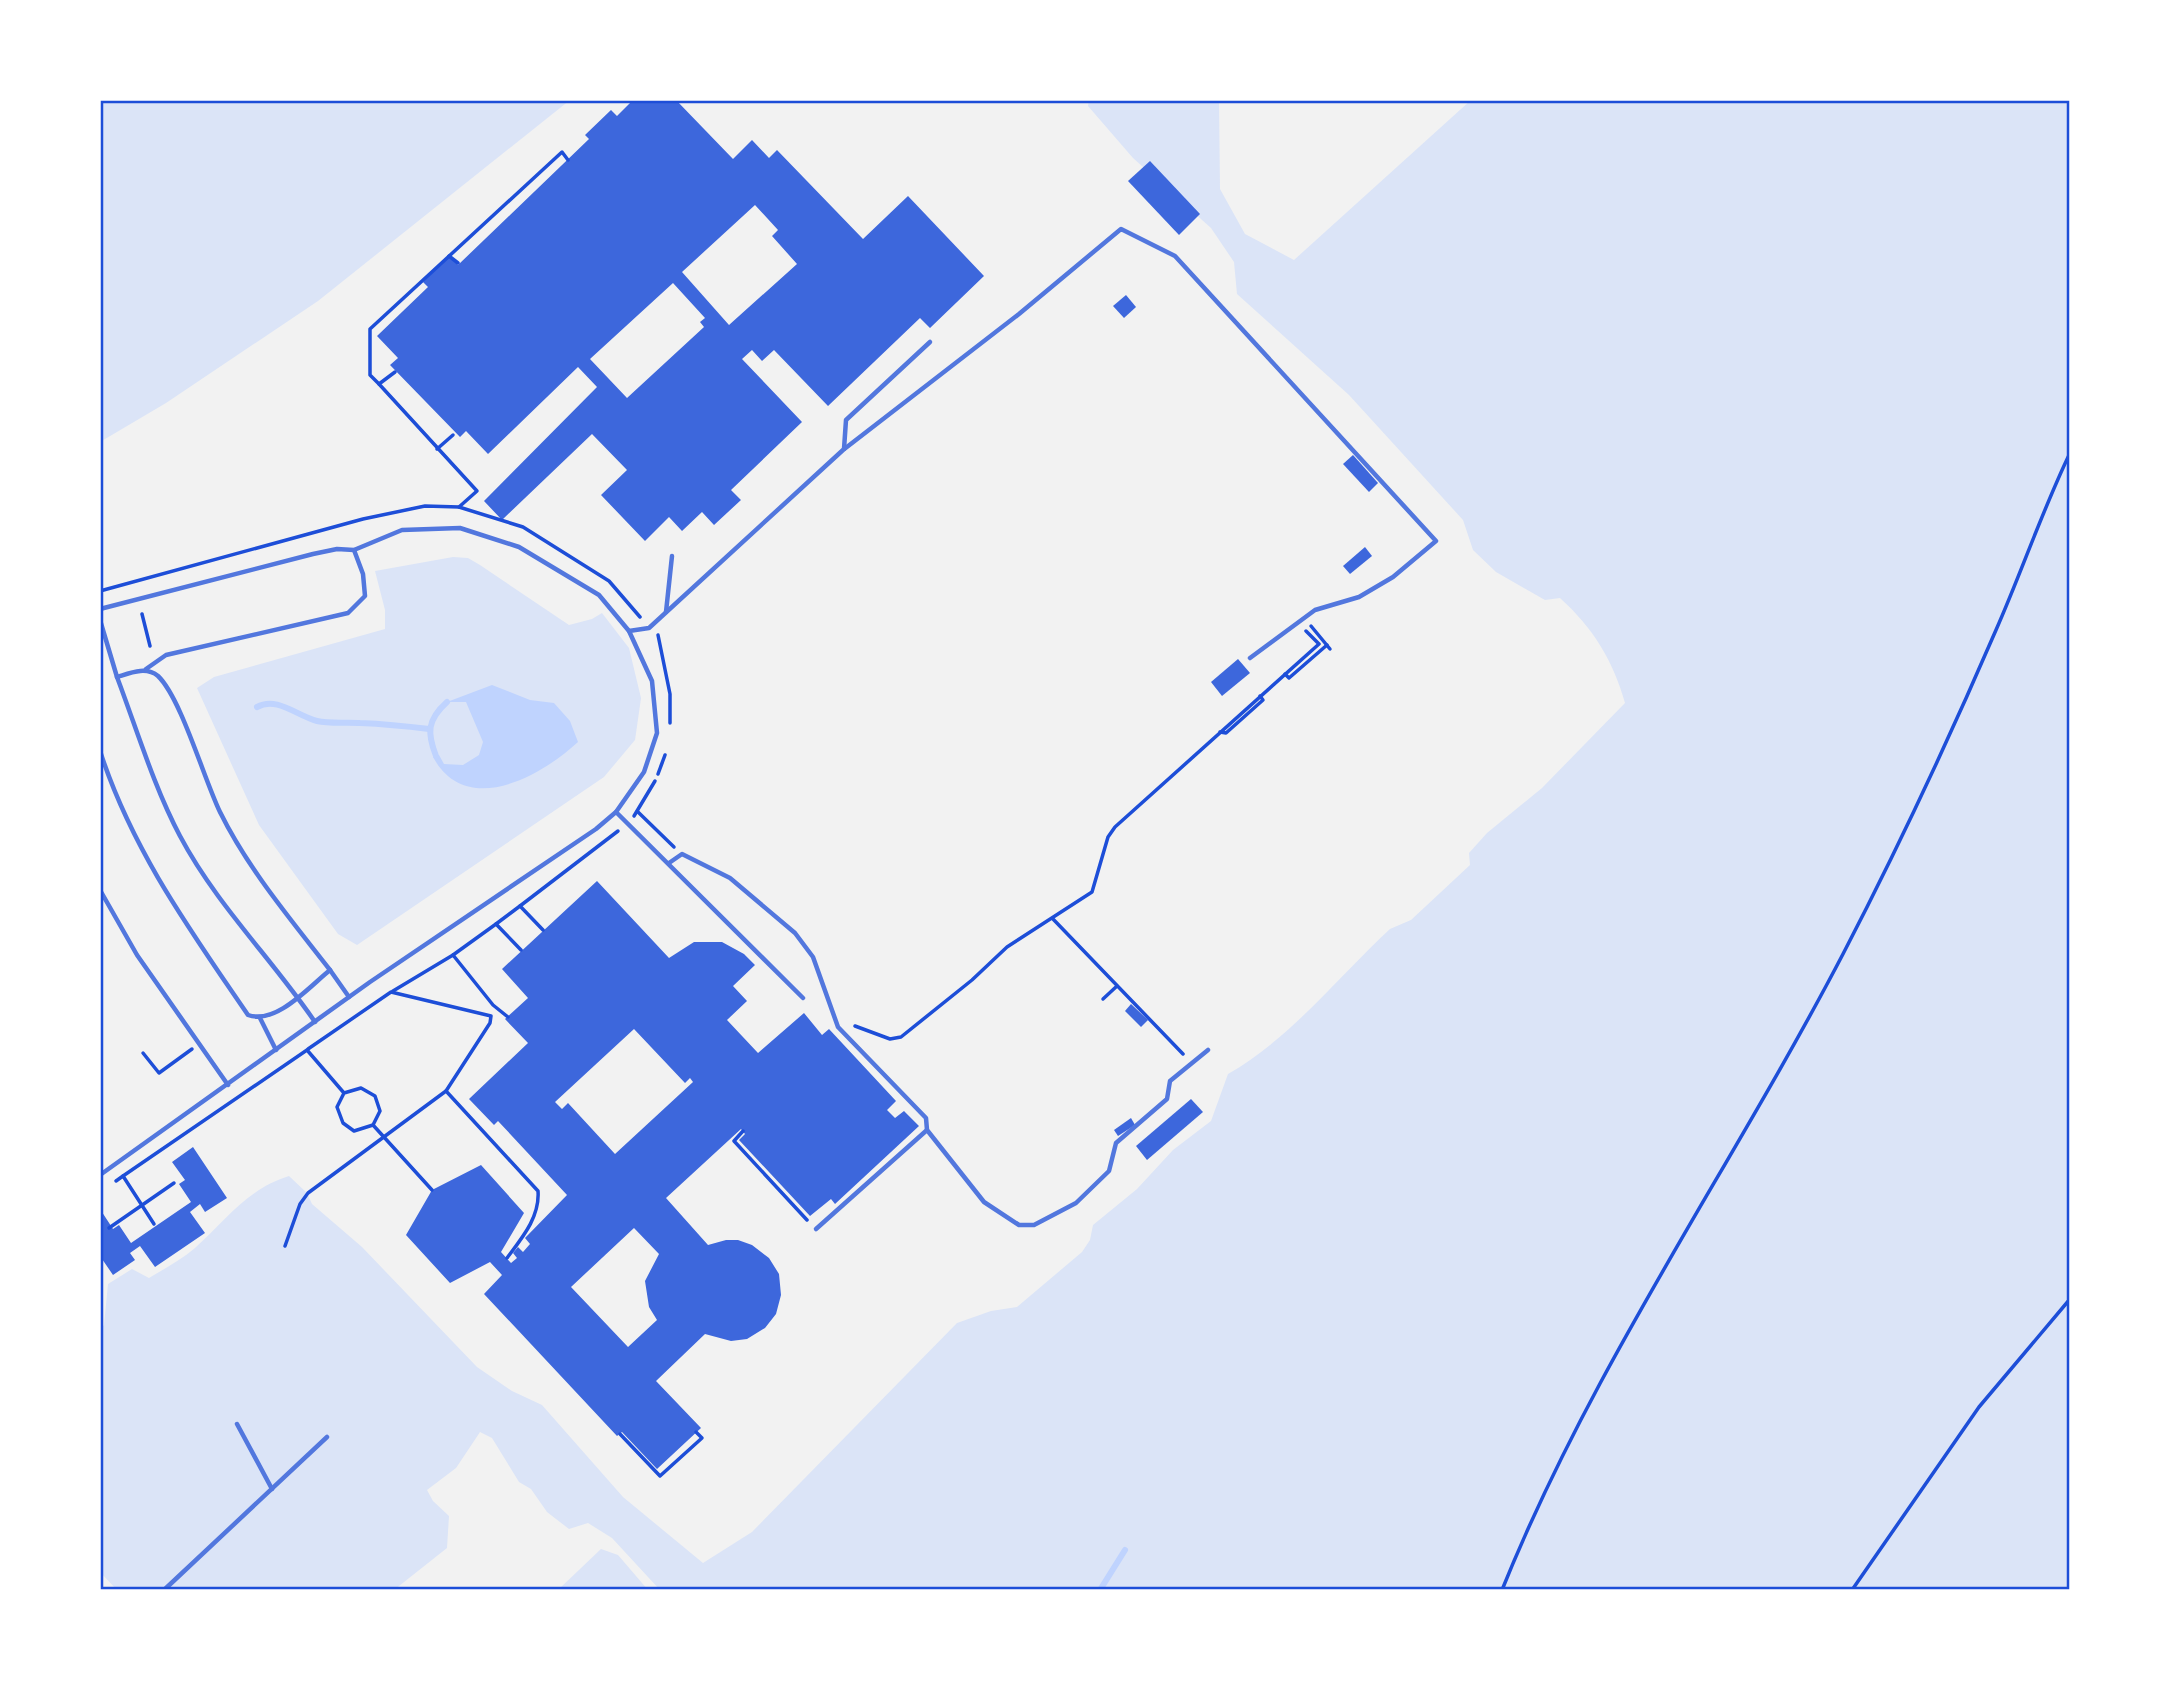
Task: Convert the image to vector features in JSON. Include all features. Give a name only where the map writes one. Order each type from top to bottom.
[{"type":"lane","points":[[629,631],[649,628],[844,450],[1019,314],[1121,229],[1175,256],[1436,541],[1393,577],[1359,597],[1315,610],[1250,658]]},
{"type":"lane","points":[[844,450],[846,420],[930,342]]},
{"type":"lane","points":[[100,609],[313,554],[337,549],[354,550],[402,530],[460,528],[519,547],[599,595],[629,631],[653,681],[657,733],[644,772],[616,812],[559,857],[370,982],[100,1175]]},
{"type":"lane","points":[[117,677],[145,670],[166,655],[348,613],[365,596],[363,574],[354,550]]},
{"type":"lane","points":[[666,613],[672,556]]},
{"type":"lane","points":[[100,620],[117,677],[180,836],[215,891],[315,1022]]},
{"type":"lane","points":[[145,670],[157,675],[171,694],[220,813],[292,921],[349,997]]},
{"type":"lane","points":[[100,753],[111,786],[161,887],[248,1015],[260,1018],[269,1016],[330,970]]},
{"type":"lane","points":[[616,812],[803,998]]},
{"type":"lane","points":[[669,863],[682,854],[730,878],[795,933],[813,957],[838,1027],[926,1118],[927,1130],[984,1202],[1019,1224],[1034,1226],[1076,1203],[1109,1171],[1116,1143],[1167,1099],[1170,1081],[1208,1049]]},
{"type":"lane","points":[[100,890],[137,955],[228,1085]]},
{"type":"lane","points":[[260,1018],[276,1050]]},
{"type":"lane","points":[[816,1229],[927,1130]]},
{"type":"lane","points":[[237,1424],[272,1489]]},
{"type":"lane","points":[[164,1590],[327,1437]]},
{"type":"path","points":[[459,507],[477,491],[370,375],[370,329],[562,152],[568,160]]},
{"type":"path","points":[[449,256],[458,263]]},
{"type":"path","points":[[379,384],[395,372]]},
{"type":"path","points":[[437,449],[453,435]]},
{"type":"path","points":[[1502,1590],[1606,1373],[1771,1087],[1872,896],[1981,666],[2044,507],[2070,453]]},
{"type":"path","points":[[609,581],[657,637],[670,694],[670,728]]},
{"type":"path","points":[[142,614],[150,646]]},
{"type":"path","points":[[838,1027],[844,1022],[890,1039],[901,1037],[972,980],[1006,947],[1038,925],[1054,919],[1092,892],[1108,837],[1115,827],[1318,644],[1304,628],[1308,623],[1329,647],[1289,678],[1285,674]]},
{"type":"path","points":[[657,637],[660,632]]},
{"type":"path","points":[[1226,733],[1263,700],[1260,696]]},
{"type":"path","points":[[1220,732],[1226,733],[1230,738]]},
{"type":"path","points":[[665,752],[660,769],[638,812],[682,854]]},
{"type":"path","points":[[111,1184],[391,992],[453,955],[598,849],[626,824]]},
{"type":"path","points":[[520,906],[543,930]]},
{"type":"path","points":[[1054,919],[1191,1063]]},
{"type":"path","points":[[496,924],[521,950]]},
{"type":"path","points":[[453,955],[493,1005],[508,1017]]},
{"type":"path","points":[[1103,999],[1117,986]]},
{"type":"path","points":[[391,992],[491,1016]]},
{"type":"path","points":[[285,1246],[300,1204],[307,1193],[446,1091],[490,1023],[493,1005]]},
{"type":"path","points":[[143,1053],[159,1073],[199,1044]]},
{"type":"path","points":[[307,1050],[344,1093]]},
{"type":"path","points":[[361,1088],[375,1096],[380,1111],[373,1125],[354,1131],[343,1123],[337,1107],[344,1093],[361,1088]]},
{"type":"path","points":[[446,1091],[538,1191],[539,1203],[530,1225],[507,1258]]},
{"type":"path","points":[[373,1125],[432,1189]]},
{"type":"path","points":[[743,1131],[734,1141],[816,1229]]},
{"type":"path","points":[[123,1176],[154,1224]]},
{"type":"path","points":[[109,1228],[174,1183]]},
{"type":"path","points":[[1852,1590],[1979,1407],[2070,1299]]},
{"type":"path","points":[[620,1434],[660,1476],[702,1438],[696,1432]]},
{"type":"shaded area","points":[[100,100],[570,100],[318,301],[166,403],[100,442]]},
{"type":"shaded area","points":[[1089,100],[1219,100],[1220,189],[1245,234],[1294,260],[1471,100],[2070,100],[2070,1590],[660,1590],[612,1538],[588,1523],[569,1529],[547,1512],[531,1489],[519,1482],[492,1438],[480,1432],[456,1468],[427,1490],[433,1501],[449,1516],[447,1548],[394,1590],[117,1590],[100,1572],[100,1330],[104,1325],[108,1284],[132,1269],[149,1278],[166,1268],[195,1248],[249,1197],[289,1176],[307,1193],[312,1204],[362,1247],[477,1367],[512,1391],[542,1405],[623,1497],[703,1563],[752,1532],[957,1323],[991,1311],[1017,1307],[1082,1252],[1090,1240],[1093,1225],[1137,1189],[1173,1150],[1211,1121],[1228,1074],[1251,1060],[1293,1025],[1390,929],[1411,920],[1470,865],[1469,853],[1487,833],[1542,788],[1625,703],[1608,659],[1582,621],[1560,598],[1545,600],[1496,572],[1473,550],[1463,520],[1349,395],[1237,294],[1234,262],[1211,228],[1133,158],[1088,106]]},
{"type":"shaded area","points":[[453,557],[468,558],[480,565],[569,625],[592,619],[602,613],[629,648],[641,698],[635,740],[604,777],[357,945],[338,934],[259,825],[197,688],[214,677],[385,629],[385,610],[375,571]]},
{"type":"shaded area","points":[[601,1549],[618,1555],[648,1590],[558,1590]]},
{"type":"water","points":[[492,685],[530,700],[554,703],[570,721],[578,742],[544,768],[504,786],[483,788],[464,785],[447,775],[433,757],[439,755],[444,764],[463,765],[479,755],[483,742],[466,702],[447,702]]},
{"type":"building","points":[[633,100],[676,100],[733,159],[752,140],[769,158],[777,150],[863,239],[908,196],[984,276],[930,328],[920,318],[828,406],[774,350],[762,361],[752,350],[742,359],[802,422],[731,490],[741,500],[714,525],[702,512],[682,531],[669,517],[645,541],[601,495],[627,470],[592,434],[502,520],[484,501],[597,387],[578,367],[488,454],[466,431],[460,437],[390,365],[398,358],[377,336],[428,287],[423,282],[449,256],[458,265],[589,139],[585,135],[611,110],[617,116]],"holes":[[[755,205],[778,230],[772,236],[797,264],[729,325],[682,272]],[[673,283],[705,318],[700,322],[704,327],[627,398],[590,359]]]},
{"type":"building","points":[[1150,161],[1200,214],[1179,235],[1128,181]]},
{"type":"building","points":[[1126,295],[1136,307],[1124,318],[1113,306]]},
{"type":"building","points":[[1353,455],[1378,483],[1369,492],[1343,464]]},
{"type":"building","points":[[1365,547],[1372,556],[1350,574],[1343,566]]},
{"type":"building","points":[[1238,659],[1250,673],[1222,696],[1211,682]]},
{"type":"building","points":[[597,881],[669,958],[694,942],[722,942],[744,954],[755,965],[733,986],[747,1001],[727,1020],[758,1053],[804,1013],[822,1035],[829,1029],[896,1101],[887,1110],[895,1118],[904,1111],[919,1126],[835,1204],[831,1199],[810,1216],[739,1140],[745,1134],[741,1129],[666,1198],[708,1245],[738,1240],[752,1245],[769,1258],[779,1274],[781,1295],[776,1314],[765,1328],[747,1339],[731,1341],[705,1334],[656,1381],[701,1428],[657,1469],[622,1432],[617,1436],[484,1294],[502,1275],[490,1262],[450,1283],[406,1235],[432,1190],[481,1165],[524,1213],[501,1252],[511,1263],[517,1258],[513,1253],[518,1247],[523,1252],[530,1244],[525,1238],[567,1195],[498,1121],[494,1125],[469,1099],[528,1043],[505,1019],[528,998],[502,969]],"holes":[[[634,1029],[685,1083],[690,1078],[693,1082],[615,1154],[568,1103],[562,1109],[555,1102]],[[634,1228],[659,1254],[645,1281],[649,1307],[657,1320],[628,1347],[571,1287]]]},
{"type":"building","points":[[1131,1004],[1148,1020],[1141,1027],[1125,1011]]},
{"type":"building","points":[[1191,1099],[1203,1112],[1147,1160],[1136,1146]]},
{"type":"building","points":[[1131,1118],[1135,1125],[1118,1136],[1114,1130]]},
{"type":"building","points":[[193,1147],[227,1198],[205,1212],[200,1204],[190,1212],[205,1233],[155,1267],[140,1246],[130,1253],[135,1260],[113,1275],[100,1256],[100,1209],[113,1229],[119,1225],[131,1243],[191,1202],[179,1184],[185,1180],[172,1162]]},
{"type":"waterway","points":[[436,756],[430,734],[432,721],[447,702]]},
{"type":"waterway","points":[[257,707],[264,704],[279,705],[322,722],[429,729]]},
{"type":"waterway","points":[[1100,1590],[1125,1550]]}]
